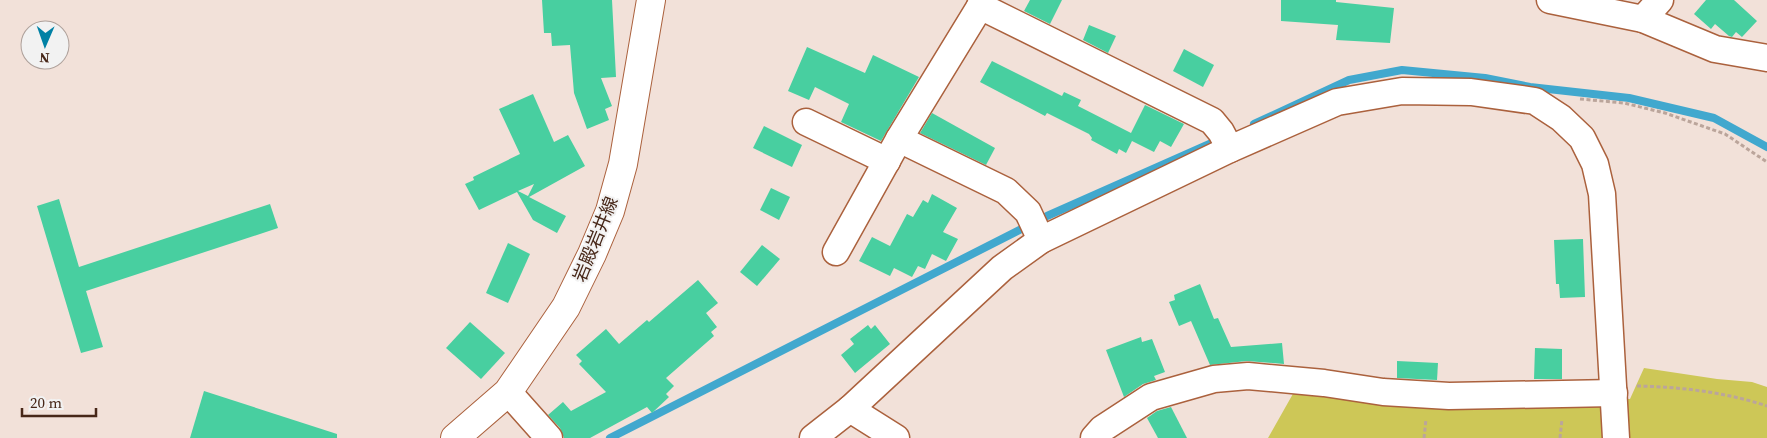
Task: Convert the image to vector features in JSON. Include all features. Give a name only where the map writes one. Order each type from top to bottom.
[{"type":"main road","name":"岩殿岩井線","points":[[455,438],[508,392],[566,307],[610,211],[623,164],[651,0]]},
{"type":"street","points":[[1550,0],[1643,19],[1715,49],[1763,51]]},
{"type":"street","points":[[1643,19],[1660,0]]},
{"type":"street","points":[[836,252],[886,161],[982,3],[1212,120],[1230,149]]},
{"type":"street","points":[[813,438],[850,409],[1002,268],[1041,240],[1230,149],[1337,102],[1402,91],[1470,92],[1535,101],[1561,118],[1582,138],[1595,164],[1602,194],[1616,438]]},
{"type":"street","points":[[806,122],[886,161]]},
{"type":"street","points":[[899,139],[1006,191],[1028,212],[1041,240]]},
{"type":"street","points":[[1094,438],[1102,429],[1150,397],[1214,380],[1248,376],[1324,383],[1383,392],[1449,396],[1614,389]]},
{"type":"street","points":[[508,392],[549,438]]},
{"type":"street","points":[[850,409],[896,438]]},
{"type":"path","points":[[1578,99],[1624,104],[1665,113],[1725,134],[1767,162]]},
{"type":"path","points":[[1614,389],[1673,386],[1714,392],[1767,406]]},
{"type":"shaded area","points":[[1644,368],[1717,379],[1752,382],[1767,387],[1767,438],[1268,438],[1294,392],[1553,400],[1630,399]]},
{"type":"building","points":[[542,0],[612,0],[616,77],[601,78],[612,106],[605,109],[609,120],[587,129],[574,93],[570,45],[552,46],[551,33],[544,33]]},
{"type":"building","points":[[1030,0],[1062,0],[1050,24],[1024,11]]},
{"type":"building","points":[[1281,0],[1336,0],[1336,2],[1394,8],[1390,43],[1336,40],[1338,25],[1281,21]]},
{"type":"building","points":[[1706,0],[1734,0],[1757,21],[1742,37],[1736,32],[1732,37],[1729,36],[1715,24],[1711,29],[1694,14]]},
{"type":"building","points":[[1089,25],[1116,36],[1108,53],[1083,40]]},
{"type":"building","points":[[807,47],[865,73],[873,55],[919,77],[881,141],[841,122],[849,104],[815,87],[809,100],[788,91]]},
{"type":"building","points":[[1184,49],[1214,65],[1203,87],[1173,71]]},
{"type":"building","points":[[992,61],[1062,96],[1064,92],[1081,100],[1078,106],[1131,133],[1145,105],[1184,124],[1171,147],[1160,141],[1154,152],[1132,141],[1126,153],[1119,149],[1117,154],[1091,140],[1092,138],[1089,134],[1047,113],[1045,116],[980,82]]},
{"type":"building","points":[[533,94],[554,142],[568,135],[585,166],[529,197],[566,216],[557,233],[533,220],[517,192],[479,210],[465,184],[474,180],[473,177],[520,154],[499,109]],"holes":[[[534,184],[528,196],[518,191]]]},
{"type":"building","points":[[932,113],[995,148],[986,165],[920,133]]},
{"type":"building","points":[[764,126],[802,145],[792,167],[753,148]]},
{"type":"building","points":[[771,188],[790,197],[779,220],[760,210]]},
{"type":"building","points":[[932,194],[957,208],[943,232],[958,239],[946,261],[932,254],[925,269],[918,266],[912,277],[894,268],[890,276],[859,261],[872,237],[890,246],[907,214],[913,217],[923,200],[928,203]]},
{"type":"building","points":[[59,199],[79,267],[270,204],[278,228],[86,291],[103,347],[81,353],[37,206]]},
{"type":"building","points":[[1583,239],[1585,297],[1560,298],[1559,284],[1556,284],[1554,240]]},
{"type":"building","points":[[508,243],[530,254],[508,303],[486,293]]},
{"type":"building","points":[[762,245],[780,259],[757,286],[740,272]]},
{"type":"building","points":[[698,280],[718,303],[706,313],[717,327],[711,332],[714,336],[666,378],[674,386],[666,394],[669,397],[652,413],[647,407],[590,438],[564,438],[560,428],[548,415],[563,402],[571,411],[606,392],[579,364],[582,361],[576,355],[606,329],[619,344],[647,320],[649,322]]},
{"type":"building","points":[[1200,284],[1214,319],[1218,318],[1231,347],[1282,343],[1284,364],[1247,361],[1210,365],[1191,321],[1179,326],[1169,302],[1175,300],[1174,295]]},
{"type":"building","points":[[470,322],[505,353],[481,379],[446,348]]},
{"type":"building","points":[[868,325],[871,329],[875,325],[890,344],[855,373],[841,355],[854,344],[850,339]]},
{"type":"building","points":[[1141,337],[1142,342],[1152,339],[1165,372],[1154,376],[1156,380],[1143,384],[1124,397],[1106,350]]},
{"type":"building","points":[[1535,348],[1562,349],[1562,379],[1534,379]]},
{"type":"building","points":[[1397,361],[1438,363],[1437,380],[1397,378]]},
{"type":"building","points":[[204,391],[337,434],[337,438],[190,438]]},
{"type":"building","points":[[1171,407],[1187,438],[1158,438],[1147,418],[1157,411]]},
{"type":"waterway","points":[[1254,124],[1349,80],[1402,70],[1485,78],[1530,87],[1629,98],[1714,118],[1767,147]]},
{"type":"waterway","points":[[610,438],[1047,216],[1214,142]]}]
